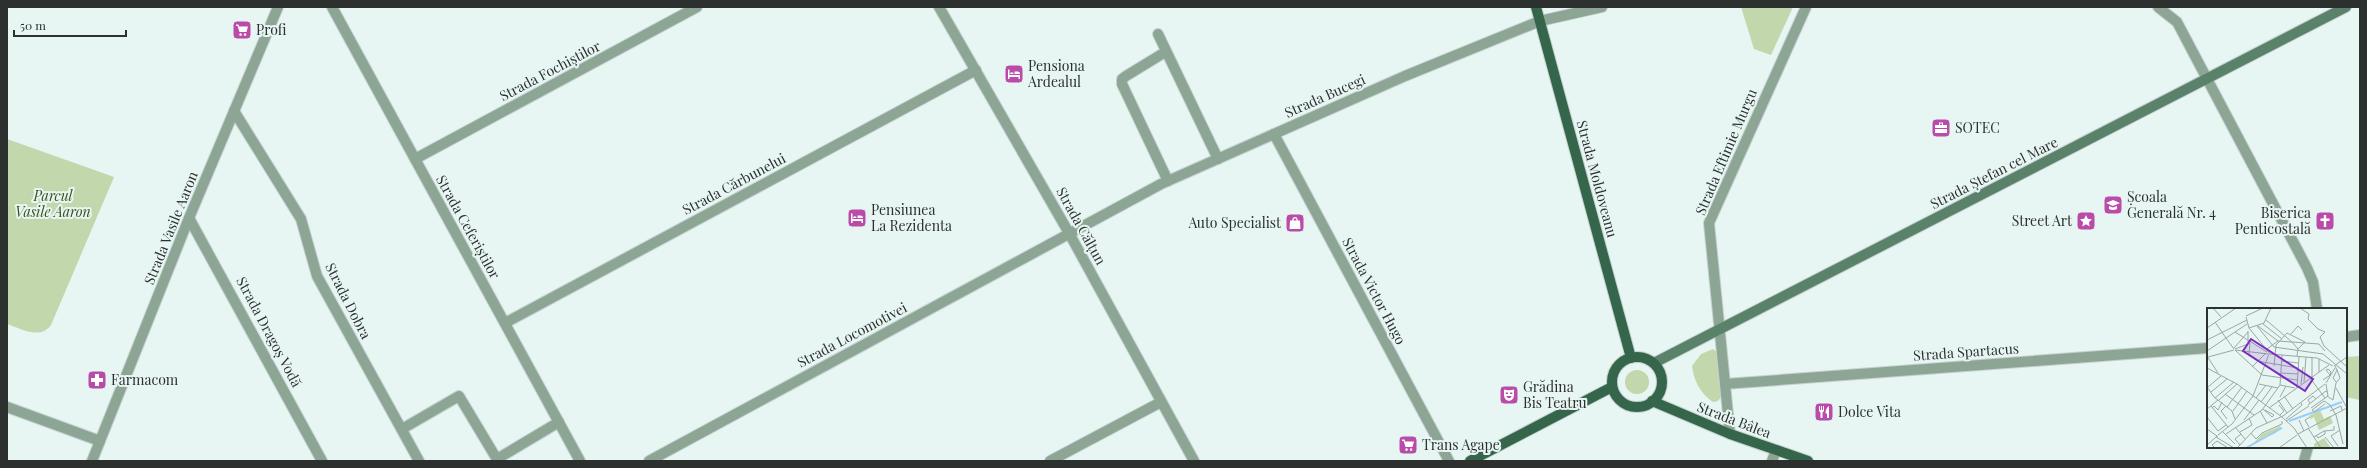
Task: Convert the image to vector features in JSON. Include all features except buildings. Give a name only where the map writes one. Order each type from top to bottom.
[{"type":"main road","name":"Strada Moldoveanu","points":[[1536,7],[1631,358]]},
{"type":"main road","name":"Strada Ștefan cel Mare","points":[[1654,363],[2346,7]]},
{"type":"main road","points":[[1640,357],[1654,363],[1661,375],[1662,385],[1652,402],[1643,406],[1634,406],[1624,403],[1616,396],[1612,387],[1612,378],[1615,369],[1622,362],[1631,358],[1640,357]]},
{"type":"main road","points":[[1470,461],[1612,387]]},
{"type":"main road","name":"Strada Bâlea","points":[[1652,402],[1730,434],[1808,461]]},
{"type":"street","name":"Strada Vasile Aaron","points":[[92,461],[189,218],[278,7]]},
{"type":"street","name":"Strada Ceferiștilor","points":[[332,7],[580,461]]},
{"type":"street","name":"Strada Fochiștilor","points":[[415,159],[698,7]]},
{"type":"street","name":"Strada Călțun","points":[[939,7],[1069,233],[1194,461]]},
{"type":"street","name":"Strada Bucegi","points":[[1069,233],[1168,181],[1405,76],[1540,21],[1602,7]]},
{"type":"street","name":"Strada Eftimie Murgu","points":[[1730,434],[1710,223],[1806,7]]},
{"type":"street","points":[[2158,7],[2177,22],[2208,78],[2313,282],[2317,308]]},
{"type":"street","points":[[1158,34],[1218,159]]},
{"type":"street","points":[[1162,54],[1126,76],[1122,80],[1122,84],[1168,181]]},
{"type":"street","name":"Strada Cărbunelui","points":[[505,323],[976,70]]},
{"type":"street","name":"Strada Dobra","points":[[234,111],[301,219],[317,276],[419,461]]},
{"type":"street","name":"Strada Victor Hugo","points":[[1274,134],[1449,461]]},
{"type":"street","name":"Strada Dragoș Vodă","points":[[189,218],[322,461]]},
{"type":"street","name":"Strada Locomotivei","points":[[649,461],[1069,233]]},
{"type":"street","points":[[2347,336],[2360,335]]},
{"type":"street","name":"Strada Spartacus","points":[[1725,384],[2207,348]]},
{"type":"street","points":[[402,430],[459,396],[497,460],[559,422]]},
{"type":"street","points":[[1050,461],[1161,402]]},
{"type":"street","points":[[7,407],[100,441]]},
{"type":"street","points":[[2304,461],[2308,448]]},
{"type":"street","points":[[1772,461],[1776,450]]},
{"type":"green space","points":[[1741,7],[1793,7],[1771,55],[1754,49]]},
{"type":"green space","name":"Parcul Vasile Aaron","points":[[7,139],[114,177],[51,325],[42,332],[36,333],[7,324]]},
{"type":"green space","points":[[1713,349],[1720,358],[1722,378],[1721,397],[1718,401],[1713,402],[1701,391],[1698,386],[1694,377],[1692,366],[1701,354]]},
{"type":"green space","points":[[2360,356],[2360,400],[2347,397],[2347,357]]},
{"type":"green space","points":[[1632,370],[1642,370],[1649,377],[1649,387],[1642,394],[1632,394],[1625,387],[1625,377]]},
{"type":"place","name":"Profi","points":[[242,30]]},
{"type":"place","name":"Pensiona Ardealul","points":[[1014,74]]},
{"type":"place","name":"SOTEC","points":[[1941,128]]},
{"type":"place","name":"Școala Generală Nr. 4","points":[[2113,205]]},
{"type":"place","name":"Pensiunea La Rezidenta","points":[[857,218]]},
{"type":"place","name":"Street Art","points":[[2086,221]]},
{"type":"place","name":"Biserica Penticostală","points":[[2325,221]]},
{"type":"place","name":"Auto Specialist","points":[[1295,223]]},
{"type":"place","name":"Farmacom","points":[[97,380]]},
{"type":"place","name":"Grădina Bis Teatru","points":[[1509,395]]},
{"type":"place","name":"Dolce Vita","points":[[1824,412]]},
{"type":"place","name":"Trans Agape","points":[[1408,445]]}]
